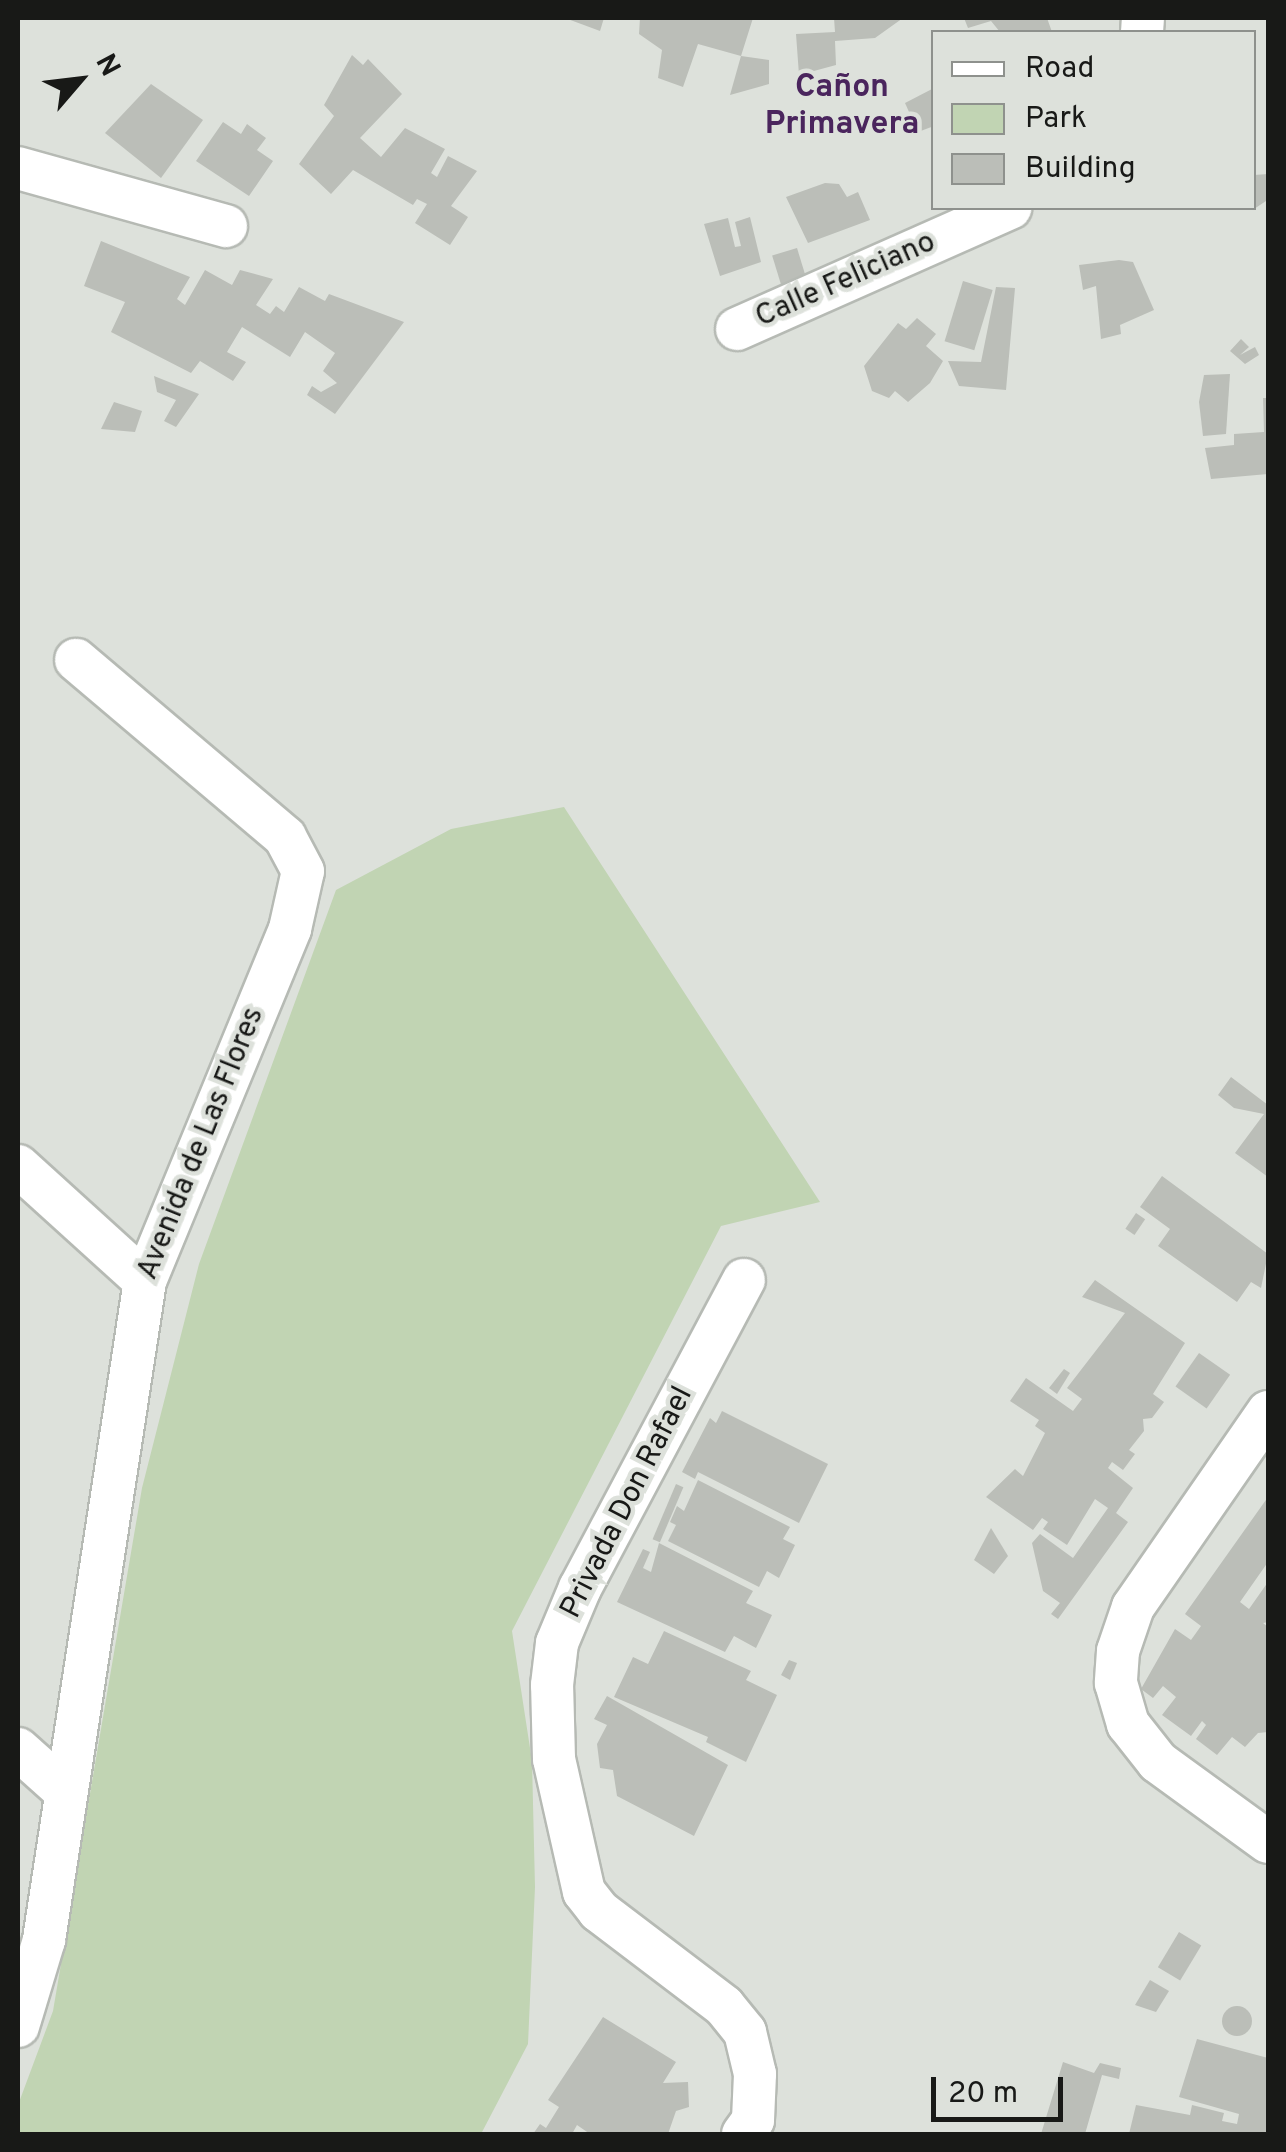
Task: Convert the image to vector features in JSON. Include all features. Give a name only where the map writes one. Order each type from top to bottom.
[{"type":"street","points":[[18,168],[226,226]]},
{"type":"street","name":"Calle Feliciano","points":[[737,330],[1006,210]]},
{"type":"street","name":"Avenida de Las Flores","points":[[18,2026],[44,1940],[144,1281],[290,928],[303,871],[285,838],[76,660]]},
{"type":"street","points":[[18,1166],[144,1281]]},
{"type":"street","name":"Privada Don Rafael","points":[[743,2134],[753,2120],[755,2074],[745,2032],[724,2006],[599,1911],[584,1892],[554,1759],[552,1685],[557,1643],[580,1588],[744,1280]]},
{"type":"street","points":[[1268,1412],[1133,1607],[1118,1651],[1116,1683],[1128,1724],[1158,1762],[1268,1842]]},
{"type":"street","points":[[18,1749],[64,1791]]},
{"type":"green space","points":[[564,807],[820,1202],[721,1226],[512,1631],[532,1761],[535,1887],[528,2044],[481,2134],[18,2134],[18,2105],[53,2011],[142,1488],[199,1264],[336,890],[451,829]]},
{"type":"building","points":[[565,18],[604,18],[600,31]]},
{"type":"building","points":[[640,18],[753,18],[741,56],[698,44],[683,87],[658,78],[662,50],[639,34]]},
{"type":"building","points":[[834,18],[903,18],[875,38],[835,41],[836,65],[799,75],[796,34],[835,32]]},
{"type":"building","points":[[964,18],[1047,18],[1051,30],[998,30],[991,21],[968,28]]},
{"type":"building","points":[[352,55],[363,65],[368,59],[402,94],[360,138],[381,157],[405,128],[445,149],[431,173],[437,177],[448,156],[477,171],[451,206],[468,217],[450,245],[415,223],[427,204],[417,199],[413,205],[353,170],[331,194],[299,164],[334,116],[324,105]]},
{"type":"building","points":[[741,56],[769,60],[769,84],[730,95]]},
{"type":"building","points":[[151,84],[203,120],[161,178],[105,133]]},
{"type":"building","points":[[931,90],[931,127],[918,132],[905,103]]},
{"type":"building","points":[[223,122],[241,134],[247,124],[266,138],[257,150],[273,161],[249,196],[196,161]]},
{"type":"building","points":[[1268,174],[1266,201],[1256,208],[1256,175]]},
{"type":"building","points":[[825,183],[839,184],[847,197],[858,192],[870,220],[808,243],[786,197]]},
{"type":"building","points":[[750,217],[761,262],[720,276],[704,224],[728,218],[735,247],[741,246],[735,222]]},
{"type":"building","points":[[101,241],[190,277],[177,299],[185,305],[205,270],[232,285],[240,270],[273,279],[256,305],[270,314],[276,306],[284,312],[299,287],[325,301],[329,294],[404,322],[335,414],[307,395],[312,386],[321,392],[337,383],[323,371],[335,353],[305,332],[290,357],[242,327],[227,352],[246,362],[233,381],[200,361],[191,373],[111,332],[125,302],[84,286]]},
{"type":"building","points":[[797,248],[807,281],[782,288],[772,256]]},
{"type":"building","points":[[1133,262],[1154,310],[1120,325],[1121,334],[1101,339],[1096,286],[1083,290],[1079,265]]},
{"type":"building","points":[[963,281],[993,290],[974,350],[945,341]]},
{"type":"building","points":[[996,287],[1015,288],[1006,390],[959,386],[948,361],[981,362]]},
{"type":"building","points":[[917,318],[936,334],[926,346],[943,361],[930,383],[908,402],[895,391],[889,398],[872,391],[864,366],[898,323],[906,329]]},
{"type":"building","points":[[1241,339],[1249,347],[1240,355],[1255,347],[1259,355],[1245,364],[1230,351]]},
{"type":"building","points":[[1230,374],[1226,434],[1203,436],[1199,402],[1204,375]]},
{"type":"building","points":[[154,376],[199,394],[176,427],[164,421],[176,400],[157,392]]},
{"type":"building","points":[[1263,398],[1268,398],[1268,474],[1211,479],[1205,448],[1234,445],[1234,434],[1264,432]]},
{"type":"building","points":[[114,402],[142,411],[135,432],[101,429]]},
{"type":"building","points":[[1231,1077],[1268,1105],[1268,1177],[1235,1153],[1264,1114],[1234,1108],[1218,1095]]},
{"type":"building","points":[[1162,1176],[1268,1254],[1261,1288],[1251,1282],[1237,1302],[1158,1246],[1170,1229],[1140,1207]]},
{"type":"building","points":[[1136,1213],[1145,1219],[1134,1235],[1125,1229]]},
{"type":"building","points":[[1095,1280],[1185,1343],[1153,1394],[1164,1402],[1152,1418],[1143,1419],[1144,1431],[1129,1450],[1135,1454],[1123,1470],[1112,1462],[1108,1468],[1133,1488],[1116,1513],[1128,1522],[1058,1619],[1051,1614],[1060,1603],[1043,1591],[1032,1543],[1040,1534],[1073,1558],[1108,1508],[1095,1499],[1067,1545],[1043,1529],[1048,1522],[1042,1518],[1033,1530],[986,1497],[1015,1469],[1023,1476],[1045,1433],[1035,1426],[1039,1420],[1010,1401],[1026,1378],[1073,1411],[1082,1399],[1067,1388],[1125,1313],[1082,1297]]},
{"type":"building","points":[[1199,1353],[1230,1375],[1207,1408],[1175,1387]]},
{"type":"building","points":[[1064,1369],[1070,1373],[1057,1394],[1049,1388]]},
{"type":"building","points":[[722,1411],[828,1464],[799,1523],[698,1472],[695,1479],[682,1472],[710,1418],[716,1423]]},
{"type":"building","points":[[698,1480],[790,1527],[783,1539],[795,1545],[779,1578],[767,1571],[759,1587],[668,1541],[676,1525],[670,1522],[677,1506],[684,1511]]},
{"type":"building","points":[[676,1484],[683,1487],[660,1542],[653,1539]]},
{"type":"building","points":[[1268,1497],[1268,1562],[1240,1602],[1249,1609],[1268,1582],[1268,1622],[1263,1623],[1268,1627],[1268,1732],[1258,1733],[1245,1747],[1232,1737],[1217,1755],[1196,1739],[1206,1725],[1202,1721],[1191,1736],[1162,1715],[1176,1697],[1163,1686],[1153,1698],[1141,1689],[1175,1629],[1191,1640],[1201,1626],[1185,1614]]},
{"type":"building","points":[[991,1528],[1008,1556],[994,1574],[974,1560]]},
{"type":"building","points":[[659,1543],[753,1591],[746,1603],[772,1615],[756,1648],[734,1636],[725,1652],[617,1602],[643,1549],[650,1552],[643,1568],[651,1572]]},
{"type":"building","points":[[664,1631],[751,1671],[746,1680],[777,1695],[746,1762],[706,1742],[708,1737],[614,1697],[633,1657],[648,1664]]},
{"type":"building","points":[[789,1660],[797,1663],[790,1680],[781,1675]]},
{"type":"building","points":[[607,1696],[728,1765],[694,1836],[617,1796],[613,1770],[600,1768],[597,1744],[607,1725],[594,1719]]},
{"type":"building","points":[[1179,1932],[1201,1945],[1180,1981],[1158,1967]]},
{"type":"building","points":[[1150,1980],[1169,1991],[1156,2012],[1135,2005]]},
{"type":"building","points":[[1237,2006],[1251,2015],[1252,2021],[1243,2035],[1237,2036],[1223,2027],[1222,2021],[1231,2007]]},
{"type":"building","points":[[603,2017],[676,2062],[663,2083],[688,2082],[689,2107],[676,2111],[668,2134],[590,2134],[577,2125],[572,2134],[533,2134],[540,2124],[546,2128],[559,2107],[548,2100]]},
{"type":"building","points":[[1197,2039],[1268,2058],[1268,2134],[1129,2134],[1136,2105],[1190,2115],[1192,2105],[1224,2113],[1222,2121],[1237,2124],[1239,2114],[1179,2097]]},
{"type":"building","points":[[1063,2062],[1094,2073],[1100,2063],[1121,2068],[1119,2079],[1102,2075],[1085,2134],[1041,2134]]},
{"type":"district","name":"Cañon Primavera","points":[[842,108]]}]
